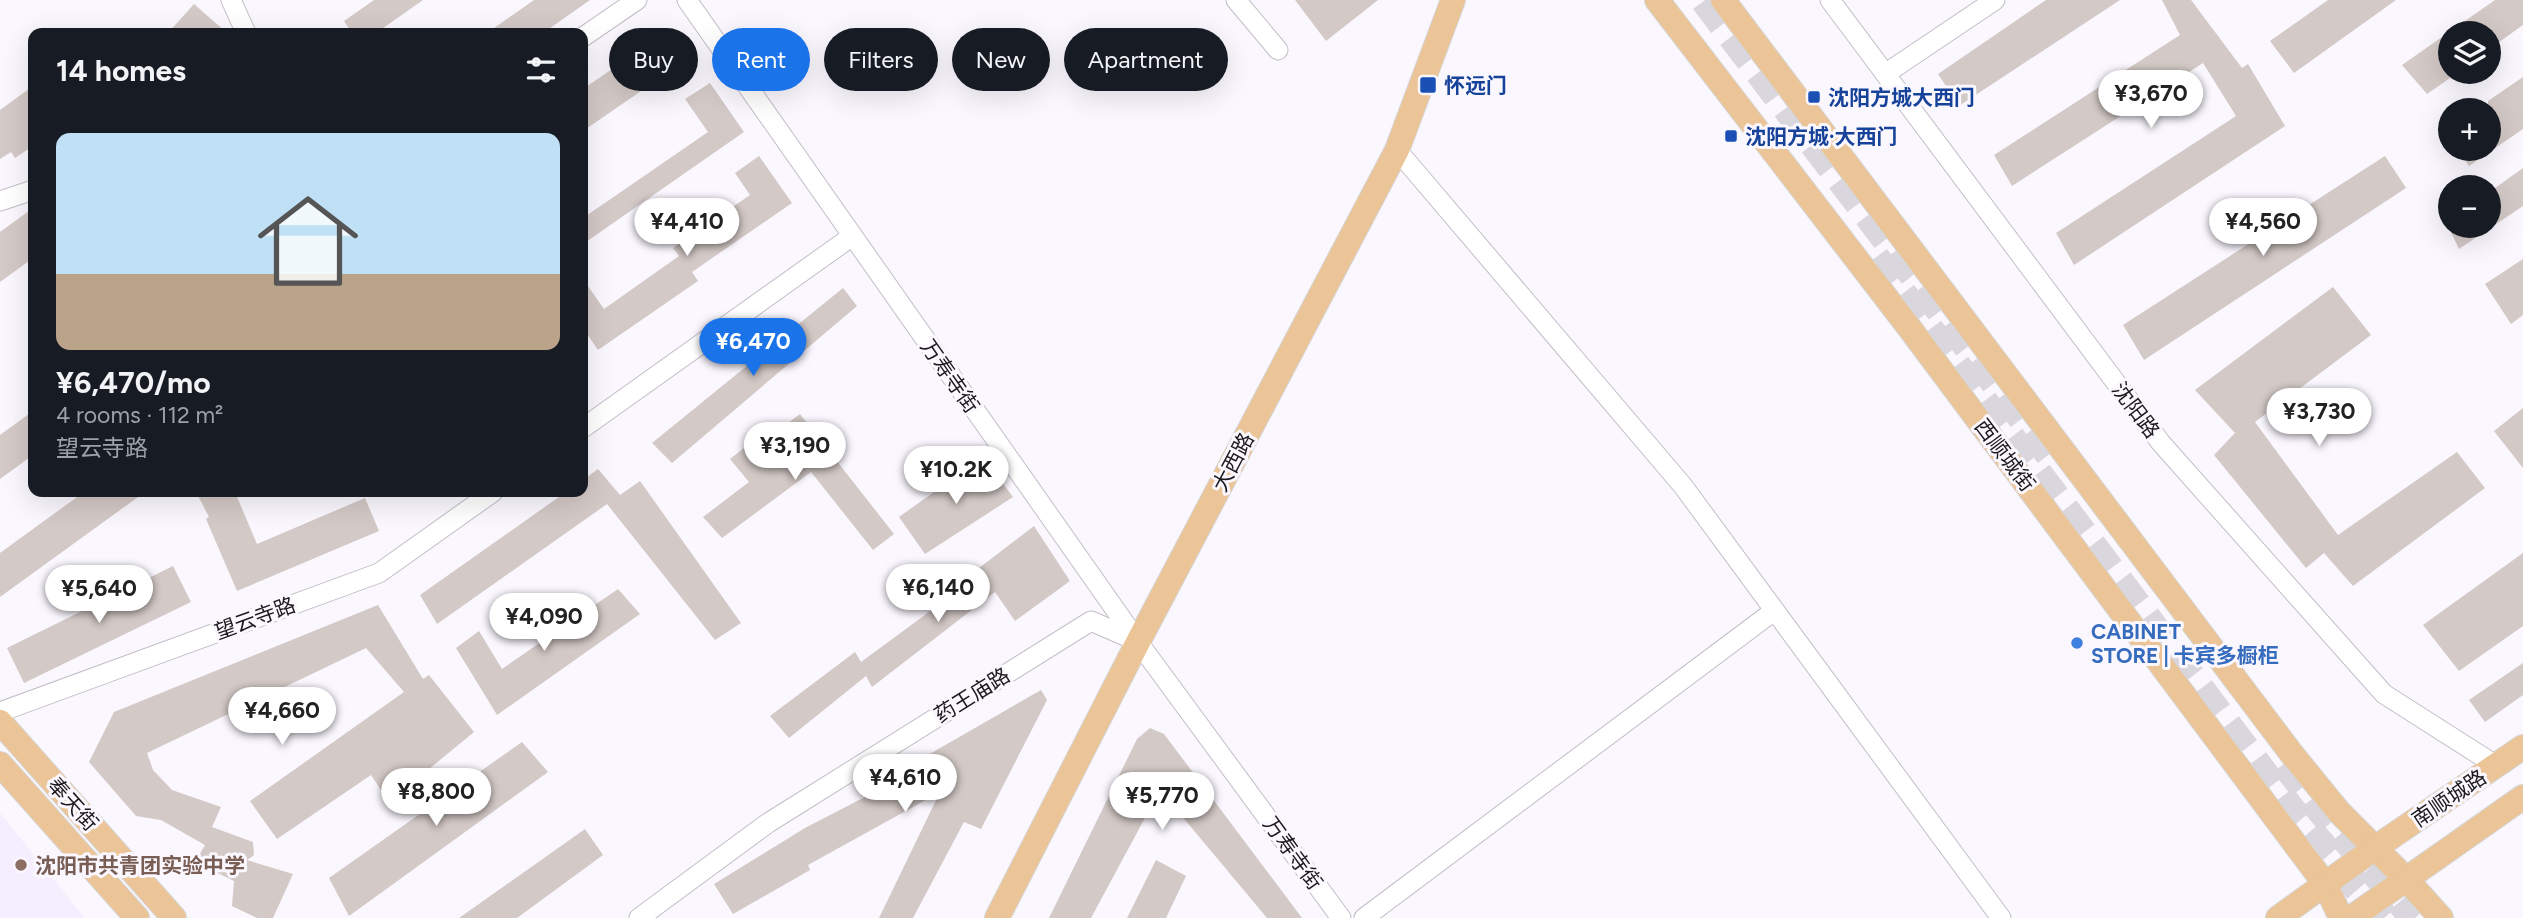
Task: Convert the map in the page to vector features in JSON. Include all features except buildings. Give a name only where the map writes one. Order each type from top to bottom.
[{"type":"main road","name":"大西路","points":[[997,918],[1138,642],[1397,150],[1454,0]]},
{"type":"main road","name":"西顺城街","points":[[1657,0],[1916,337],[2325,884],[2341,918]]},
{"type":"main road","points":[[1723,0],[2291,753],[2339,813],[2441,918]]},
{"type":"main road","name":"奉天街","points":[[0,722],[174,918]]},
{"type":"main road","name":"南顺城路","points":[[2278,918],[2523,747]]},
{"type":"main road","name":"奉天街","points":[[0,764],[137,918]]},
{"type":"main road","name":"南顺城路","points":[[2351,918],[2523,797]]},
{"type":"street","points":[[230,0],[244,28]]},
{"type":"street","points":[[588,34],[636,0]]},
{"type":"street","name":"万寿寺街","points":[[687,0],[1138,642],[1341,918]]},
{"type":"street","points":[[1236,0],[1278,50]]},
{"type":"street","name":"沈阳路","points":[[1829,0],[2161,443],[2384,694],[2497,766]]},
{"type":"street","points":[[1885,75],[1995,0]]},
{"type":"street","points":[[1397,150],[1683,486],[2001,918]]},
{"type":"street","points":[[0,201],[28,192]]},
{"type":"street","points":[[588,424],[851,237]]},
{"type":"street","name":"望云寺路","points":[[0,712],[379,573],[486,497]]},
{"type":"street","points":[[1364,918],[1774,611]]},
{"type":"street","name":"药王庙路","points":[[639,918],[768,823],[1091,621],[1138,642]]},
{"type":"shaded area","name":"沈阳市共青团实验中学","points":[[0,813],[85,918],[0,918]]},
{"type":"tunnel","points":[[1705,0],[2053,458]]},
{"type":"tunnel","points":[[1875,258],[2290,809],[2384,918]]},
{"type":"tunnel","points":[[2285,763],[2322,811],[2415,918]]},
{"type":"place","name":"怀远门","points":[[1428,85]]},
{"type":"place","name":"沈阳方城大西门","points":[[1814,97]]},
{"type":"place","name":"沈阳方城·大西门","points":[[1731,136]]},
{"type":"place","name":"CABINET STORE | 卡宾多橱柜","points":[[2077,643]]},
{"type":"place","name":"沈阳市共青团实验中学","points":[[21,865]]}]
